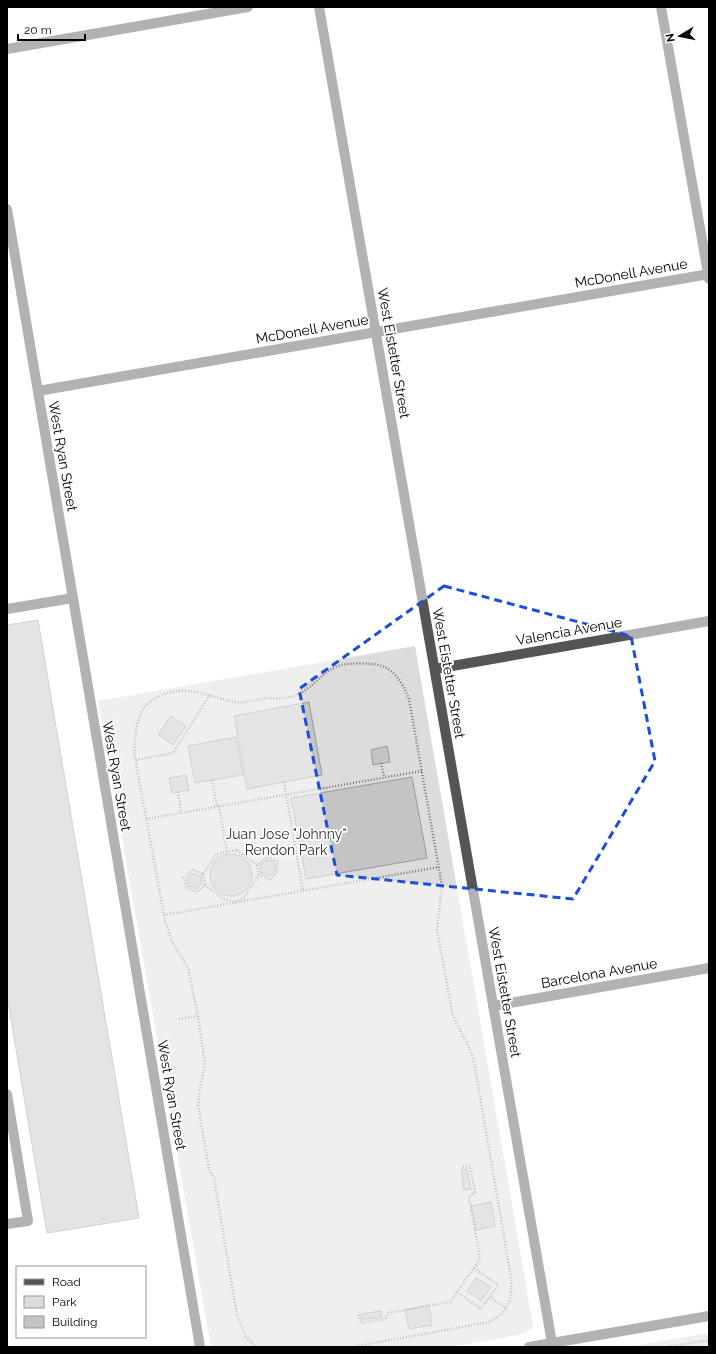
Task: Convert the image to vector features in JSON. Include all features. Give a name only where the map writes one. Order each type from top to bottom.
[{"type":"street","points":[[7,49],[248,7]]},
{"type":"street","name":"West Eistetter Street","points":[[319,7],[552,1343]]},
{"type":"street","points":[[661,7],[709,276]]},
{"type":"street","name":"West Ryan Street","points":[[7,209],[200,1347]]},
{"type":"street","name":"McDonell Avenue","points":[[38,391],[709,276]]},
{"type":"street","points":[[7,609],[73,598]]},
{"type":"street","name":"Valencia Avenue","points":[[435,669],[709,621]]},
{"type":"street","name":"Barcelona Avenue","points":[[493,1006],[709,968]]},
{"type":"street","points":[[7,1094],[10,1130],[28,1221],[7,1224]]},
{"type":"street","points":[[528,1347],[709,1316]]},
{"type":"path","points":[[256,1347],[246,1337],[237,1316],[214,1178],[209,1169],[198,1106],[200,1089],[206,1064],[198,1016],[188,968],[172,942],[164,915],[134,752],[137,723],[148,704],[156,698],[167,694],[188,690],[237,702],[268,698],[284,698],[295,696],[309,689],[331,670],[341,665],[371,664],[381,665],[389,669],[399,679],[410,698],[439,867],[442,892],[438,930],[452,1016],[472,1054],[512,1291],[506,1309],[500,1316],[482,1323],[352,1347]]},
{"type":"path","points":[[136,760],[173,753],[210,695]]},
{"type":"path","points":[[381,763],[384,777]]},
{"type":"path","points":[[146,819],[422,771]]},
{"type":"path","points":[[212,780],[228,852]]},
{"type":"path","points":[[284,782],[303,890]]},
{"type":"path","points":[[178,792],[181,812]]},
{"type":"path","points":[[237,850],[257,864],[259,875],[244,897],[236,902],[225,900],[205,885],[203,874],[217,854],[237,850]]},
{"type":"path","points":[[257,864],[267,857],[277,861],[278,870],[270,879],[259,875]]},
{"type":"path","points":[[164,915],[439,867]]},
{"type":"path","points":[[203,874],[193,870],[184,878],[186,888],[197,892],[205,885]]},
{"type":"path","points":[[179,1019],[198,1016]]},
{"type":"path","points":[[359,1315],[361,1323],[385,1319],[388,1313],[450,1302],[480,1260],[469,1198],[475,1192],[470,1166],[462,1167]]},
{"type":"path","points":[[457,1292],[482,1309],[498,1285],[474,1268]]},
{"type":"path","points":[[490,1297],[506,1309]]},
{"type":"path","points":[[668,1347],[709,1340]]},
{"type":"highlighted area","points":[[444,586],[631,636],[655,761],[573,899],[337,875],[299,689]]},
{"type":"green space","name":"Juan Jose \"Johnny\" Rendon Park","points":[[415,646],[533,1325],[532,1329],[523,1334],[452,1347],[211,1347],[98,701]]},
{"type":"green space","points":[[709,1333],[709,1347],[627,1347]]},
{"type":"building","points":[[38,620],[139,1218],[47,1233],[7,996],[7,625]]},
{"type":"building","points":[[309,702],[322,775],[247,789],[234,716]]},
{"type":"building","points":[[171,716],[186,726],[173,745],[158,734]]},
{"type":"building","points":[[236,737],[243,775],[195,783],[188,746]]},
{"type":"building","points":[[387,746],[390,762],[373,765],[371,750]]},
{"type":"building","points":[[186,775],[189,790],[172,793],[169,778]]},
{"type":"building","points":[[412,777],[427,858],[306,879],[291,798]]},
{"type":"building","points":[[227,854],[235,854],[243,857],[249,863],[252,875],[249,887],[243,893],[235,896],[227,896],[219,893],[213,887],[210,879],[210,871],[213,863],[219,857]]},
{"type":"building","points":[[267,860],[274,862],[276,870],[269,876],[261,873],[260,865]]},
{"type":"building","points":[[193,874],[201,876],[202,884],[196,889],[188,886],[187,879]]},
{"type":"building","points":[[467,1169],[471,1189],[464,1190],[461,1170]]},
{"type":"building","points":[[491,1202],[495,1226],[476,1230],[471,1206]]},
{"type":"building","points":[[476,1278],[491,1287],[481,1301],[467,1291]]},
{"type":"building","points":[[429,1305],[432,1325],[409,1329],[405,1310]]},
{"type":"building","points":[[381,1311],[382,1317],[362,1320],[361,1314]]}]
